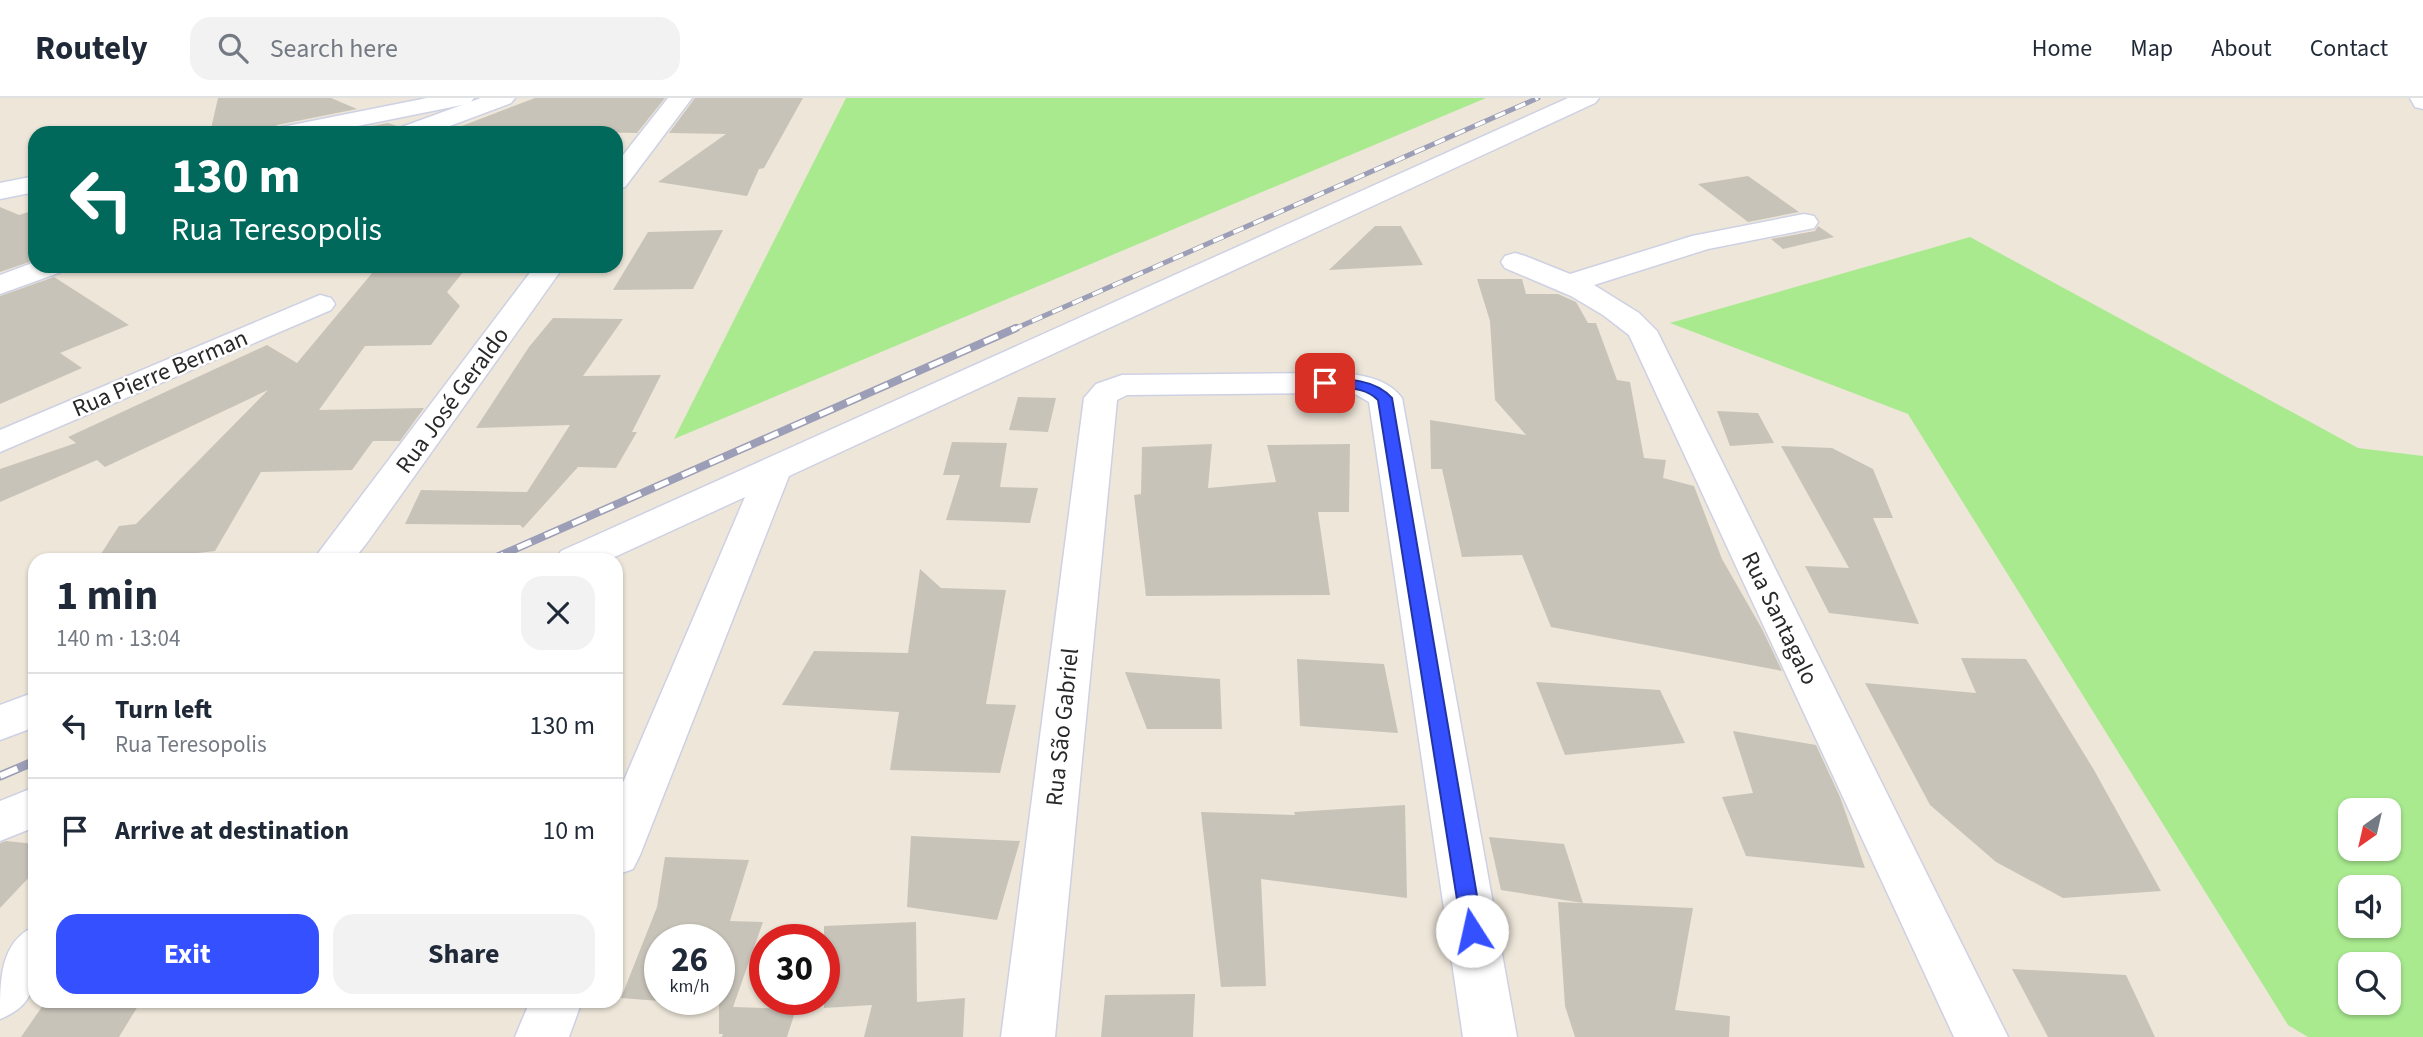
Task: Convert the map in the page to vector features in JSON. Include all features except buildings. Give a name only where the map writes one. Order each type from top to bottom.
[{"type":"street","points":[[323,126],[462,98]]},
{"type":"street","points":[[427,126],[503,98]]},
{"type":"street","points":[[623,172],[680,98]]},
{"type":"street","points":[[590,553],[1587,98]]},
{"type":"street","points":[[384,114],[407,111],[427,114],[426,121],[420,126]]},
{"type":"street","points":[[0,191],[28,185]]},
{"type":"street","points":[[1570,283],[1702,242],[1804,222]]},
{"type":"street","name":"Rua Santagalo","points":[[1514,262],[1570,283],[1626,316],[1642,331],[1981,1037]]},
{"type":"street","points":[[0,285],[32,273]]},
{"type":"street","name":"Rua José Geraldo","points":[[343,547],[545,273]]},
{"type":"street","name":"Rua Pierre Berman","points":[[0,442],[320,304]]},
{"type":"street","name":"Rua São Gabriel","points":[[1028,1037],[1101,398],[1108,391],[1122,385],[1353,384],[1376,390],[1385,398],[1490,1037]]},
{"type":"street","points":[[623,838],[774,469]]},
{"type":"street","points":[[0,724],[28,711]]},
{"type":"street","points":[[0,822],[28,809]]},
{"type":"street","points":[[0,995],[28,957]]},
{"type":"street","points":[[542,1037],[553,1008]]},
{"type":"green space","points":[[846,98],[1486,98],[674,439]]},
{"type":"green space","points":[[1970,237],[2358,448],[2423,456],[2423,1037],[2308,1037],[2288,1025],[1908,414],[1670,323]]},
{"type":"railway","points":[[1012,330],[1538,98]]},
{"type":"railway","points":[[506,553],[1016,328]]},
{"type":"railway","points":[[0,776],[28,764]]},
{"type":"route","points":[[1325,383],[1353,384],[1376,390],[1385,398],[1472,931]]}]
